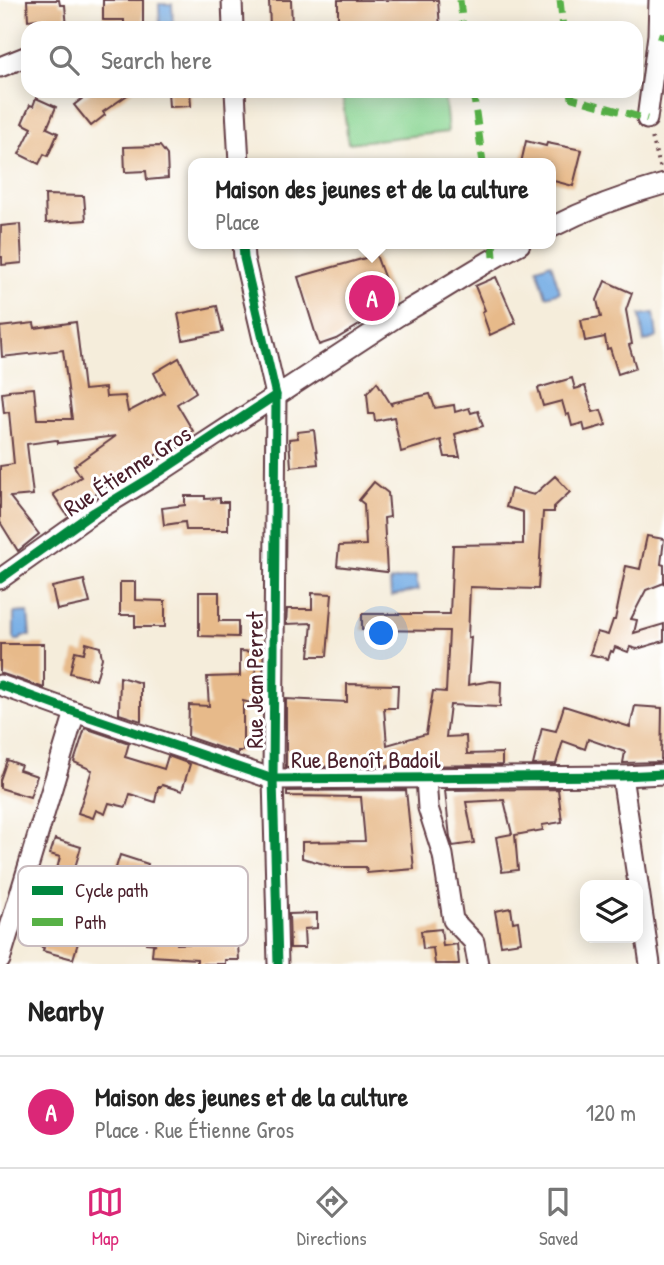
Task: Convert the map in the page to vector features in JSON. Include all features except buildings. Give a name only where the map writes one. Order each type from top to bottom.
[{"type":"street","points":[[232,0],[233,21]]},
{"type":"street","points":[[647,119],[661,36],[659,0]]},
{"type":"street","points":[[0,67],[21,59]]},
{"type":"street","points":[[235,98],[239,158]]},
{"type":"street","points":[[556,225],[582,211],[640,191],[662,177]]},
{"type":"street","name":"Rue Jean Perret","points":[[243,249],[276,395],[273,779],[278,964]]},
{"type":"street","name":"Rue Étienne Gros","points":[[0,579],[94,512],[160,472],[398,316],[510,249]]},
{"type":"street","name":"Rue Benoît Badoil","points":[[0,685],[273,779],[664,774]]},
{"type":"street","points":[[28,866],[75,712]]},
{"type":"street","points":[[622,776],[650,964]]},
{"type":"street","points":[[426,778],[428,808],[443,855],[453,920],[474,942],[478,964]]},
{"type":"street","points":[[0,960],[18,900]]},
{"type":"path","points":[[647,119],[662,177]]},
{"type":"green space","points":[[343,98],[445,98],[448,132],[348,143]]},
{"type":"water","points":[[159,4],[172,4],[173,21],[160,21]]},
{"type":"water","points":[[551,263],[560,292],[546,296],[537,268]]},
{"type":"water","points":[[654,313],[657,337],[644,342],[640,315]]},
{"type":"water","points":[[416,576],[418,590],[391,596],[390,581]]},
{"type":"water","points":[[28,612],[30,636],[14,640],[14,613]]},
{"type":"marked path","points":[[460,0],[462,21]]},
{"type":"marked path","points":[[560,0],[562,21]]},
{"type":"marked path","points":[[658,35],[664,37]]},
{"type":"marked path","points":[[474,98],[482,158]]},
{"type":"marked path","points":[[572,98],[647,119]]},
{"type":"marked path","points":[[493,249],[494,257]]},
{"type":"cycle path","points":[[243,249],[276,395],[273,779],[278,964]]},
{"type":"cycle path","points":[[0,579],[94,512],[276,395]]},
{"type":"cycle path","points":[[0,685],[273,779],[664,774]]},
{"type":"place","name":"Maison des jeunes et de la culture","points":[[372,298]]}]
